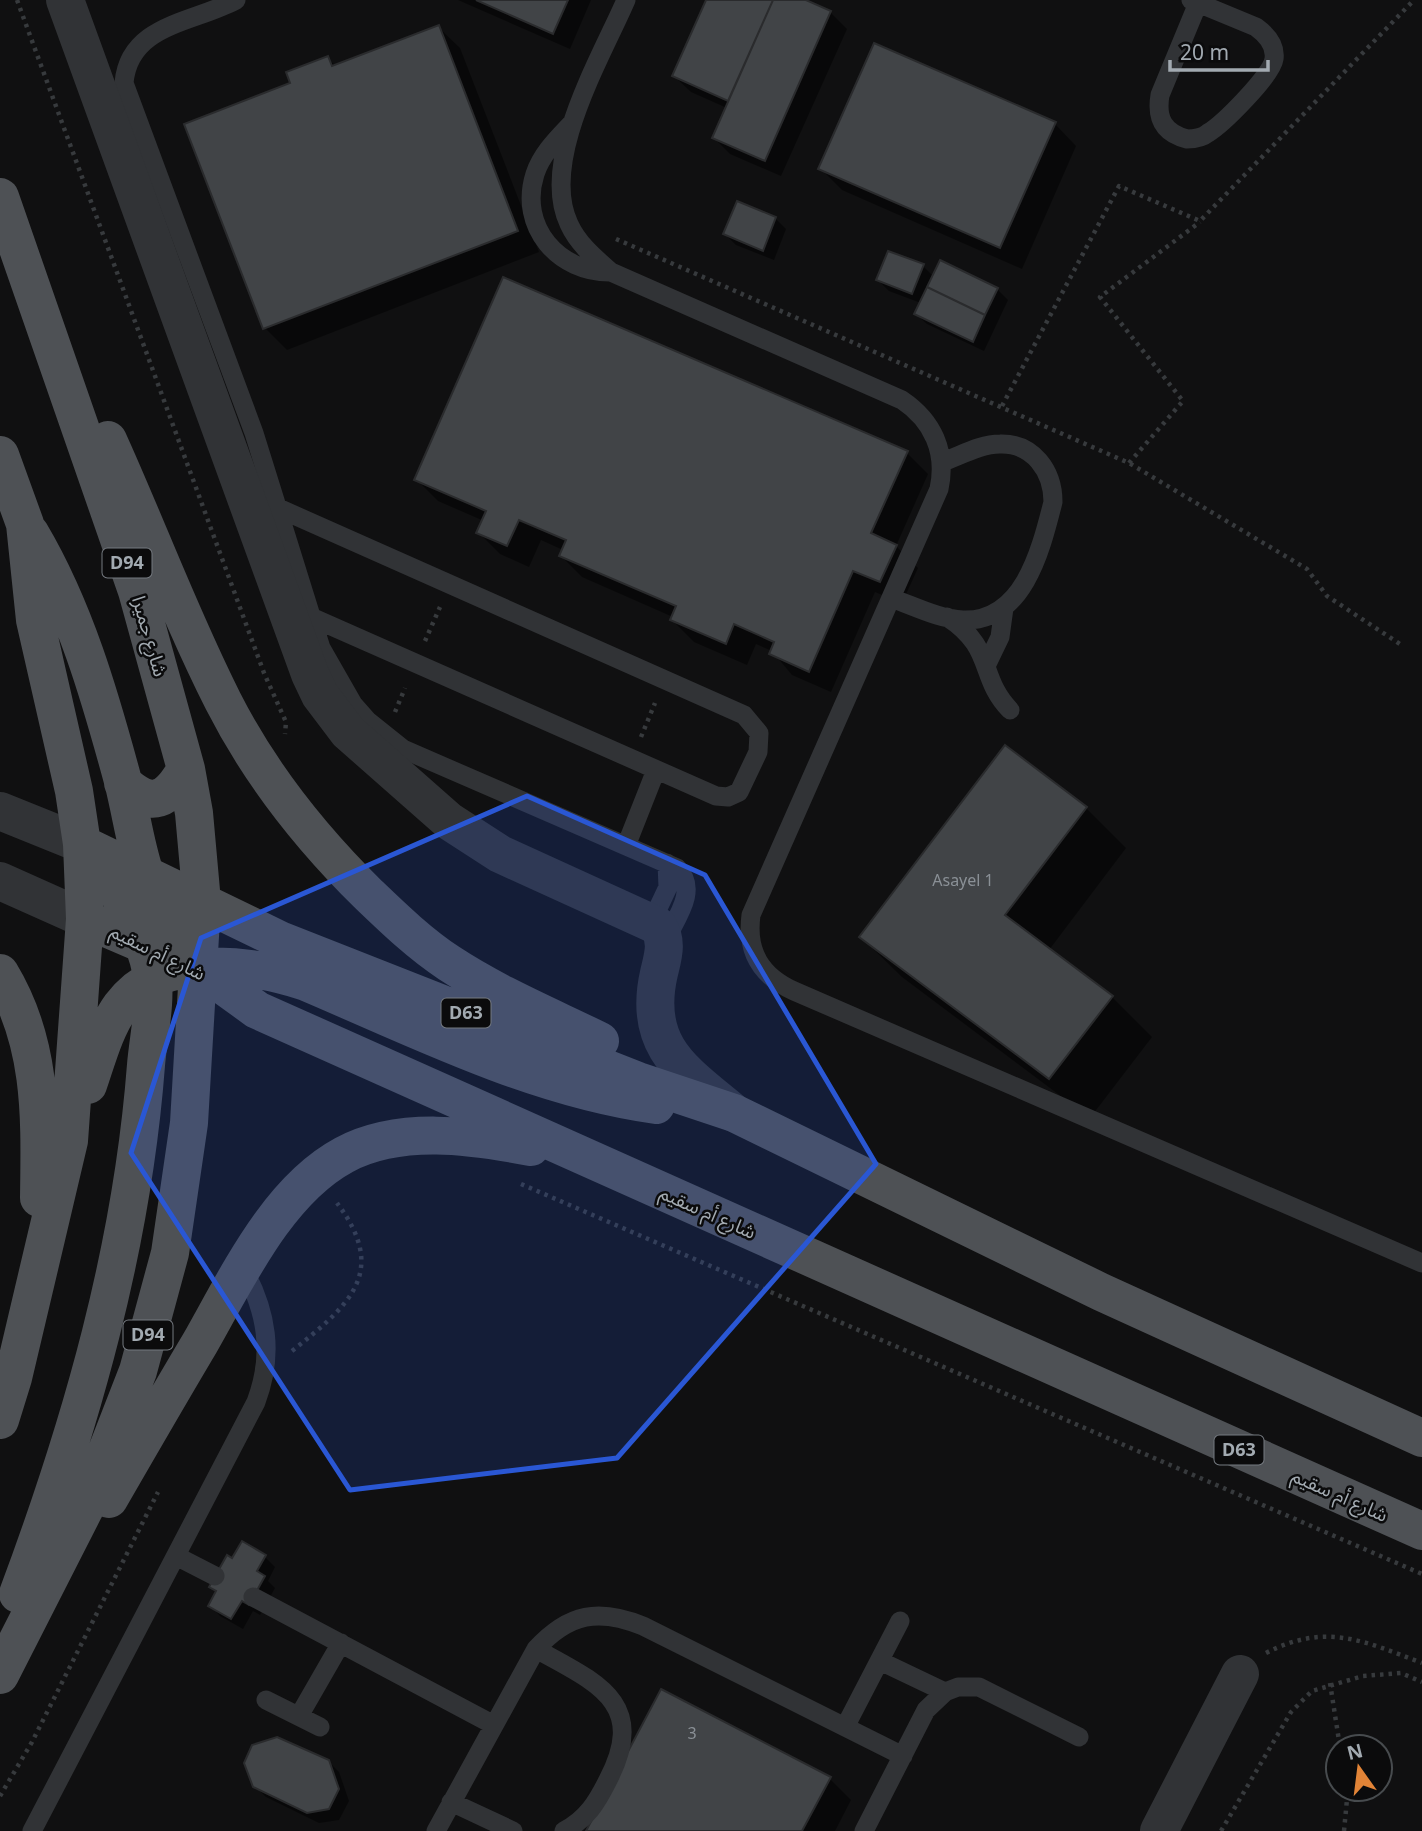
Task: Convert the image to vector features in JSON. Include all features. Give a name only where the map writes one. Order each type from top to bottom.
[{"type":"main road","name":"شارع جميرا","points":[[0,197],[137,592],[186,769],[194,813],[202,902],[199,968]]},
{"type":"main road","points":[[13,234],[139,507],[206,664],[251,750],[278,791],[342,868],[430,949],[488,987],[611,1047],[734,1113]]},
{"type":"main road","points":[[0,455],[24,524],[35,620],[74,791],[82,844],[85,919],[69,1141]]},
{"type":"main road","name":"شارع أم سقيم","points":[[24,524],[60,588],[74,622],[123,783],[145,873],[167,921],[199,968],[257,1010],[1422,1531]]},
{"type":"main road","points":[[123,783],[137,796],[152,800],[167,795],[186,769]]},
{"type":"main road","points":[[0,1642],[49,1510],[97,1356],[122,1245],[142,1129],[148,960],[110,878],[82,844]]},
{"type":"main road","name":"D63","points":[[82,844],[282,941],[631,1078],[734,1113],[1101,1292],[1422,1438]]},
{"type":"main road","name":"شارع أم سقيم","points":[[85,919],[148,960]]},
{"type":"main road","points":[[148,960],[199,968],[236,966],[281,974],[484,1057],[581,1091],[645,1104],[734,1113]]},
{"type":"main road","points":[[0,1420],[69,1141],[97,1058],[120,1007],[134,990],[148,960]]},
{"type":"main road","name":"D94","points":[[0,1675],[84,1510],[138,1371],[170,1253],[189,1123],[199,968]]},
{"type":"main road","points":[[0,973],[23,1020],[39,1088],[38,1275]]},
{"type":"main road","points":[[0,1685],[243,1268],[303,1185],[344,1155],[367,1145],[393,1139],[461,1136],[589,1158]]},
{"type":"street","points":[[65,0],[310,674],[320,695],[348,732],[465,833],[658,931],[655,990],[658,1032],[680,1067],[734,1113]]},
{"type":"street","points":[[0,811],[82,844]]},
{"type":"street","name":"شارع أم سقيم","points":[[0,881],[85,919]]},
{"type":"street","points":[[1159,1831],[1240,1674]]},
{"type":"lane","points":[[236,0],[172,25],[141,43],[125,68],[124,83],[226,355],[321,648],[341,687],[361,713],[385,735],[424,760],[667,863],[684,874],[688,891],[658,931]]},
{"type":"lane","points":[[611,272],[577,239],[562,206],[561,170],[574,120],[626,0]]},
{"type":"lane","points":[[1196,1],[1256,27],[1271,41],[1274,50],[1271,69],[1210,133],[1187,139],[1176,136],[1160,119],[1158,107],[1196,1]]},
{"type":"lane","points":[[574,120],[548,149],[535,174],[531,193],[532,212],[538,231],[557,255],[583,270],[611,272],[902,400],[925,420],[936,440],[942,462],[939,489],[751,915],[751,944],[765,973],[794,991],[1422,1263]]},
{"type":"lane","points":[[891,598],[946,617],[976,619],[1004,608],[1022,589],[1050,514],[1053,489],[1049,477],[1035,457],[1012,445],[987,446],[942,462]]},
{"type":"lane","points":[[276,507],[744,715],[759,733],[758,752],[743,787],[734,795],[716,796],[311,617]]},
{"type":"lane","points":[[987,664],[1000,637],[1004,608]]},
{"type":"lane","points":[[946,617],[971,636],[987,664],[994,689],[1010,710]]},
{"type":"lane","points":[[626,846],[656,770]]},
{"type":"lane","points":[[32,1831],[256,1402],[265,1372],[265,1320],[258,1294],[243,1268]]},
{"type":"lane","points":[[176,1556],[215,1576]]},
{"type":"lane","points":[[253,1597],[492,1724]]},
{"type":"lane","points":[[436,1831],[492,1724],[536,1649],[552,1631],[573,1620],[597,1615],[621,1617],[903,1756]]},
{"type":"lane","points":[[845,1727],[900,1621]]},
{"type":"lane","points":[[299,1716],[341,1643]]},
{"type":"lane","points":[[536,1649],[600,1685],[615,1706],[622,1730],[617,1764],[599,1798],[589,1813],[564,1831]]},
{"type":"lane","points":[[880,1661],[945,1692]]},
{"type":"lane","points":[[863,1831],[926,1710],[945,1692],[958,1687],[979,1687],[1079,1737]]},
{"type":"lane","points":[[266,1700],[320,1727]]},
{"type":"lane","points":[[451,1802],[513,1831]]},
{"type":"path","points":[[17,0],[264,673],[286,722],[285,735],[251,750]]},
{"type":"path","points":[[1129,463],[1183,401],[1100,297],[1200,221],[1414,0]]},
{"type":"path","points":[[1002,406],[1119,186],[1200,221]]},
{"type":"path","points":[[613,237],[1129,463],[1307,569],[1327,596],[1403,646]]},
{"type":"path","points":[[509,1180],[1422,1574]]},
{"type":"path","points":[[265,1372],[345,1306],[363,1263],[354,1225],[332,1196]]},
{"type":"path","points":[[0,1796],[32,1742],[159,1489]]},
{"type":"path","points":[[1240,1674],[1264,1654],[1283,1644],[1336,1635],[1356,1638],[1422,1663]]},
{"type":"path","points":[[1221,1831],[1291,1712],[1312,1691],[1330,1684],[1401,1673],[1422,1682]]},
{"type":"path","points":[[1330,1684],[1338,1733]]},
{"type":"path","points":[[1344,1831],[1347,1803]]},
{"type":"highlighted area","points":[[527,796],[705,875],[876,1164],[617,1458],[350,1490],[131,1153],[201,938]]},
{"type":"building","points":[[476,0],[568,0],[553,34]]},
{"type":"building","points":[[706,0],[773,0],[728,101],[672,76]]},
{"type":"building","points":[[773,0],[806,0],[831,11],[765,161],[712,138]]},
{"type":"building","points":[[439,25],[518,231],[263,329],[184,124],[290,83],[286,72],[328,56],[332,66]]},
{"type":"building","points":[[874,43],[1056,122],[1000,248],[818,169]]},
{"type":"building","points":[[737,201],[776,217],[763,251],[723,234]]},
{"type":"building","points":[[888,251],[924,264],[912,294],[876,280]]},
{"type":"building","points":[[940,260],[998,288],[985,315],[927,287]]},
{"type":"building","points":[[503,277],[908,451],[871,533],[897,545],[880,582],[853,571],[809,672],[769,654],[774,642],[734,624],[726,644],[670,620],[676,606],[559,556],[566,540],[519,520],[507,546],[476,533],[486,511],[414,480]]},
{"type":"building","points":[[927,287],[985,315],[973,342],[914,314]]},
{"type":"building","points":[[1005,745],[1087,807],[1005,915],[1113,996],[1049,1079],[859,937]]},
{"type":"building","points":[[242,1541],[266,1555],[257,1571],[265,1576],[249,1605],[242,1601],[231,1619],[208,1606],[216,1591],[209,1587],[227,1555],[232,1558]]},
{"type":"building","points":[[661,1689],[831,1777],[802,1831],[586,1831]]},
{"type":"building","points":[[277,1737],[329,1760],[339,1789],[329,1809],[307,1813],[253,1787],[244,1763],[252,1745]]}]
